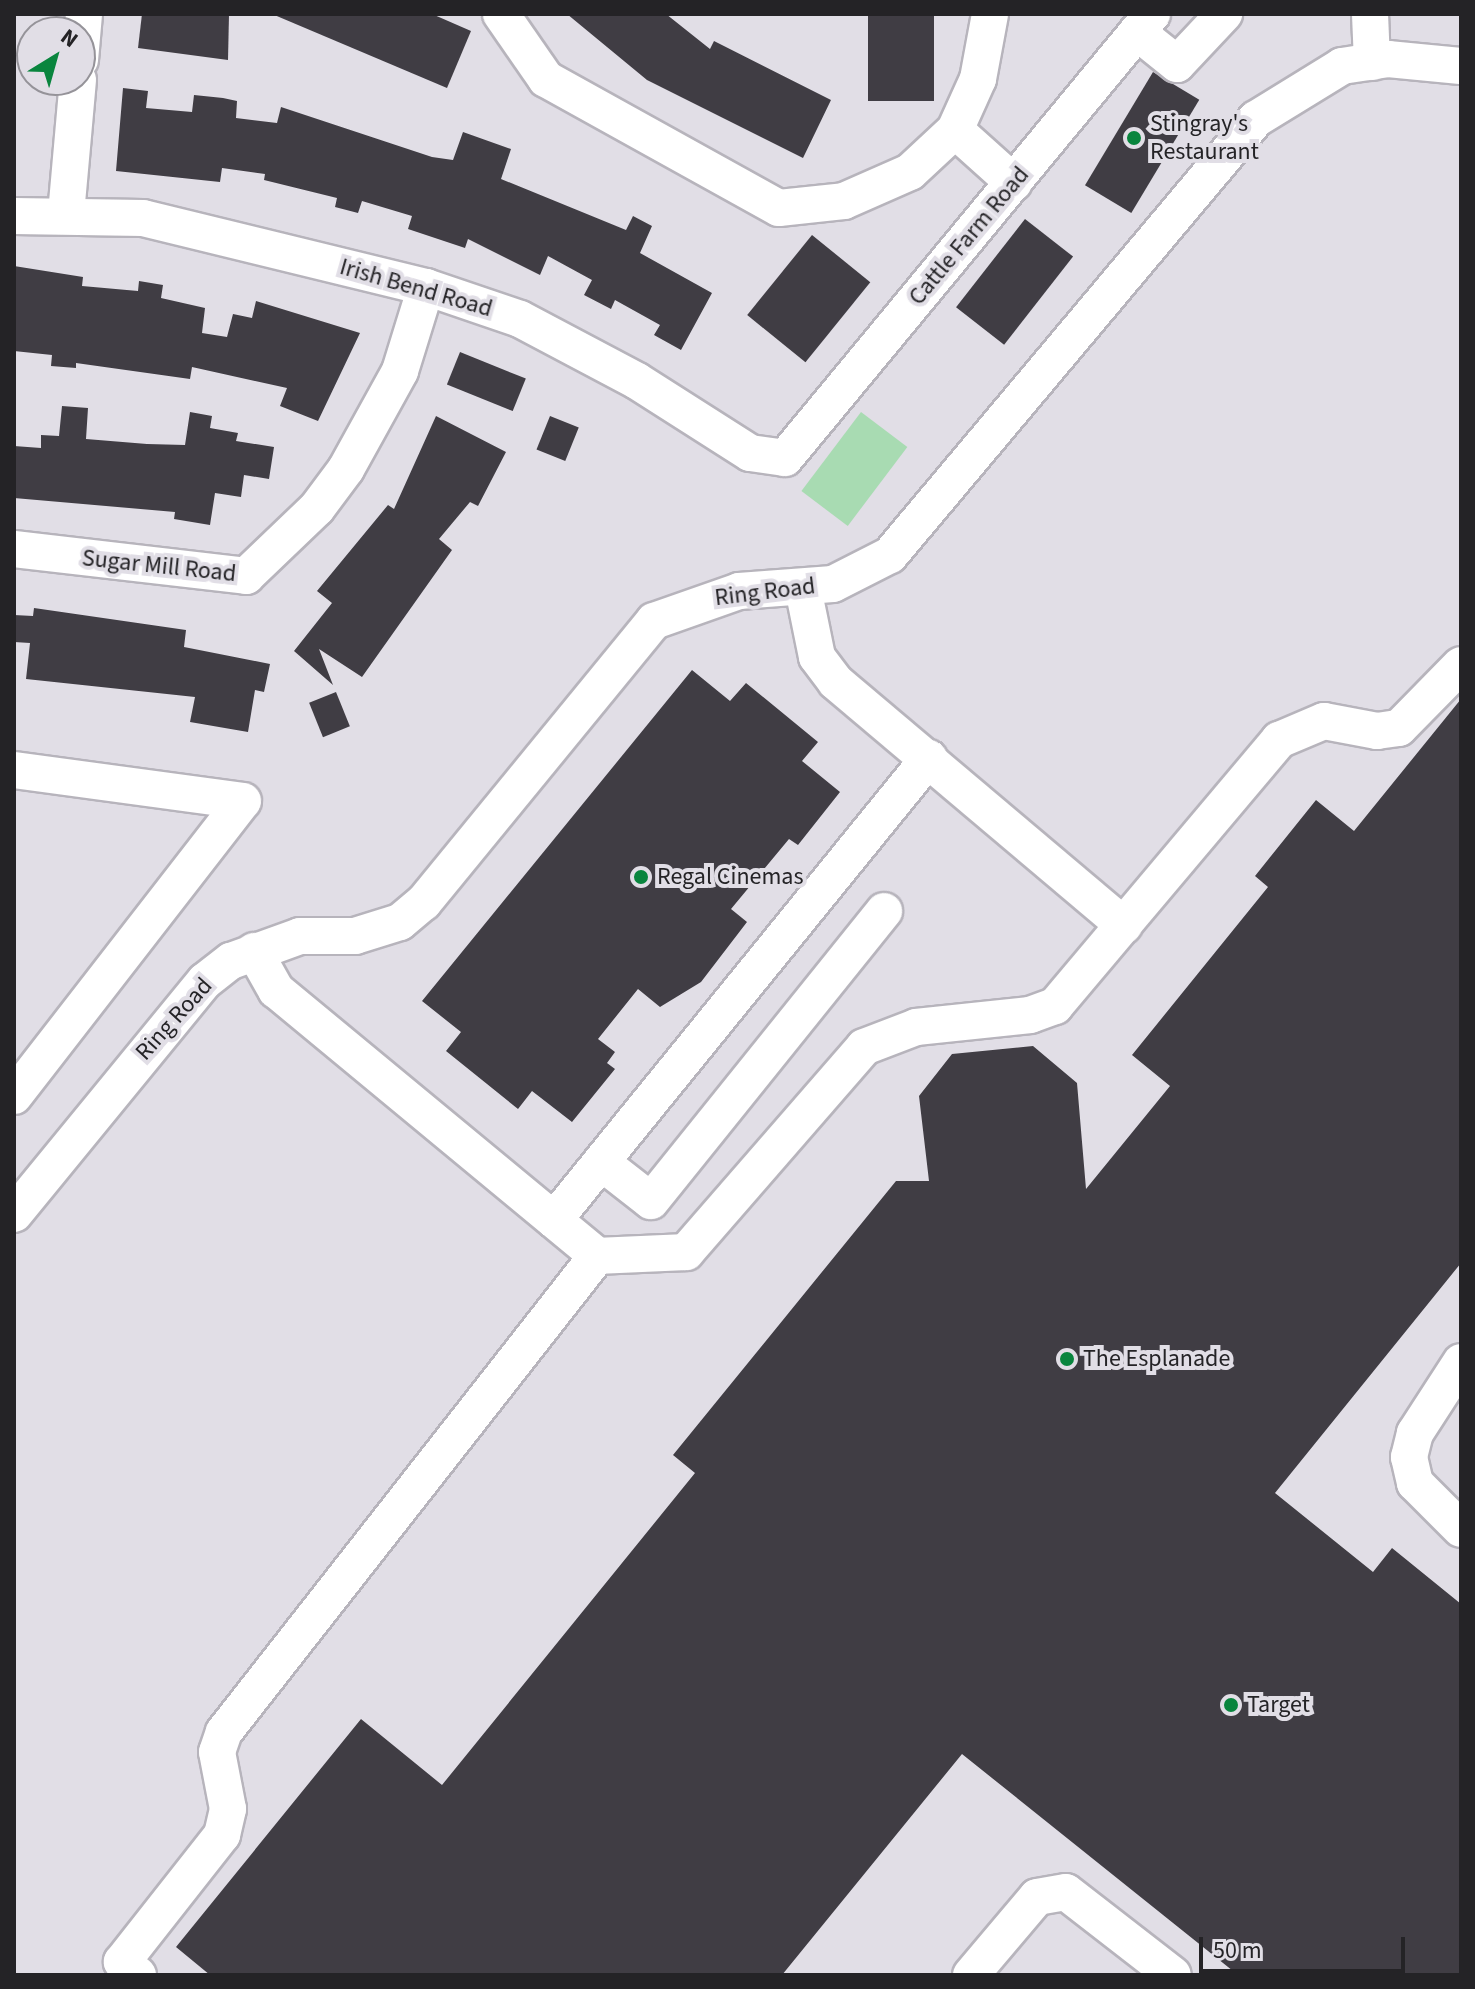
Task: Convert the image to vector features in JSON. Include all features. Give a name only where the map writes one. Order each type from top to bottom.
[{"type":"street","points":[[501,14],[546,79],[779,208],[844,201],[910,172],[955,130],[978,79],[990,14]]},
{"type":"street","points":[[1145,23],[1177,64],[1224,14]]},
{"type":"street","points":[[1370,14],[1380,60]]},
{"type":"street","points":[[1380,60],[1388,14]]},
{"type":"street","name":"Cattle Farm Road","points":[[785,458],[1145,23]]},
{"type":"street","name":"Ring Road","points":[[14,1214],[205,981],[254,951],[300,936],[355,936],[400,922],[451,873],[654,621],[739,591],[803,588],[852,578],[890,555],[1256,119],[1342,66],[1380,60],[1461,66]]},
{"type":"street","points":[[66,214],[77,96]]},
{"type":"street","points":[[955,130],[1014,183]]},
{"type":"street","name":"Irish Bend Road","points":[[14,216],[66,214],[143,218],[426,287],[520,319],[637,381],[750,453],[785,458]]},
{"type":"street","name":"Sugar Mill Road","points":[[14,549],[246,576],[317,508],[346,469],[400,371],[426,287]]},
{"type":"street","points":[[803,588],[817,657],[836,682],[1124,925]]},
{"type":"street","points":[[254,951],[276,990],[597,1256],[686,1252],[864,1047],[916,1027],[1030,1015],[1055,1006],[1279,740],[1324,721],[1377,731],[1399,728],[1461,665]]},
{"type":"street","points":[[554,1220],[936,767]]},
{"type":"street","points":[[14,770],[243,801],[14,1096]]},
{"type":"street","points":[[601,1162],[651,1201],[884,911]]},
{"type":"street","points":[[124,1971],[222,1835],[228,1809],[217,1752],[224,1732],[597,1256]]},
{"type":"street","points":[[1461,1362],[1415,1433],[1409,1457],[1415,1483],[1461,1529]]},
{"type":"street","points":[[971,1975],[1037,1897],[1066,1892],[1173,1975]]},
{"type":"green space","points":[[861,412],[907,447],[848,526],[801,491]]},
{"type":"building","points":[[142,14],[229,14],[228,60],[138,48]]},
{"type":"building","points":[[272,14],[432,14],[471,31],[447,88]]},
{"type":"building","points":[[567,14],[666,14],[710,49],[714,41],[831,100],[803,158],[647,80]]},
{"type":"building","points":[[868,14],[934,14],[934,101],[868,101]]},
{"type":"building","name":"Stingray's Restaurant","points":[[1153,72],[1199,100],[1131,213],[1085,185]]},
{"type":"building","points":[[123,88],[148,91],[146,108],[192,112],[194,95],[223,98],[237,101],[236,118],[277,123],[281,107],[432,157],[453,160],[463,132],[511,149],[501,179],[626,230],[633,216],[652,226],[640,253],[712,293],[681,350],[654,335],[660,325],[615,300],[611,309],[584,295],[592,280],[548,256],[540,275],[468,239],[465,248],[408,229],[412,216],[362,201],[358,213],[335,207],[337,198],[264,180],[265,174],[222,168],[220,182],[116,171]]},
{"type":"building","points":[[1025,219],[1073,257],[1004,345],[956,307]]},
{"type":"building","points":[[812,235],[870,282],[805,362],[747,315]]},
{"type":"building","points":[[14,266],[83,277],[82,286],[138,291],[139,281],[163,285],[161,298],[205,308],[202,333],[227,337],[233,314],[252,318],[256,301],[360,333],[318,421],[280,406],[287,388],[192,367],[190,379],[76,363],[76,368],[51,366],[52,355],[14,351]]},
{"type":"building","points":[[460,352],[526,379],[513,411],[447,384]]},
{"type":"building","points":[[62,406],[88,408],[86,439],[147,444],[185,445],[190,412],[212,416],[210,428],[238,433],[236,441],[274,447],[269,479],[244,475],[241,497],[215,493],[210,525],[174,519],[175,512],[14,498],[14,446],[41,448],[41,435],[59,436]]},
{"type":"building","points":[[436,416],[506,452],[478,506],[470,502],[439,539],[452,550],[362,677],[319,649],[333,685],[294,651],[332,603],[317,591],[388,505],[394,509]]},
{"type":"building","points":[[550,416],[579,428],[565,461],[537,449]]},
{"type":"building","points":[[34,608],[186,630],[184,647],[270,664],[264,692],[255,690],[248,732],[190,722],[195,697],[26,679],[30,643],[14,642],[14,615],[33,616]]},
{"type":"building","name":"Regal Cinemas","points":[[692,670],[730,701],[746,683],[818,742],[802,761],[840,792],[798,845],[789,839],[731,909],[747,922],[701,982],[660,1007],[638,989],[598,1039],[615,1052],[607,1063],[615,1069],[572,1122],[532,1091],[518,1109],[446,1051],[461,1032],[422,1001]]},
{"type":"building","points":[[336,692],[350,726],[323,737],[309,703]]},
{"type":"building","name":"The Esplanade","points":[[1461,699],[1461,1263],[1275,1493],[1373,1572],[1392,1548],[1461,1604],[1461,1975],[1238,1975],[962,1754],[782,1975],[210,1975],[176,1947],[361,1719],[442,1785],[695,1473],[673,1455],[896,1181],[929,1181],[919,1096],[952,1054],[1033,1046],[1077,1083],[1086,1189],[1170,1086],[1132,1055],[1268,887],[1255,876],[1316,800],[1354,831]]},
{"type":"place","name":"Stingray's Restaurant","points":[[1134,138]]},
{"type":"place","name":"Regal Cinemas","points":[[641,877]]},
{"type":"place","name":"The Esplanade","points":[[1067,1359]]},
{"type":"place","name":"Target","points":[[1231,1705]]}]
